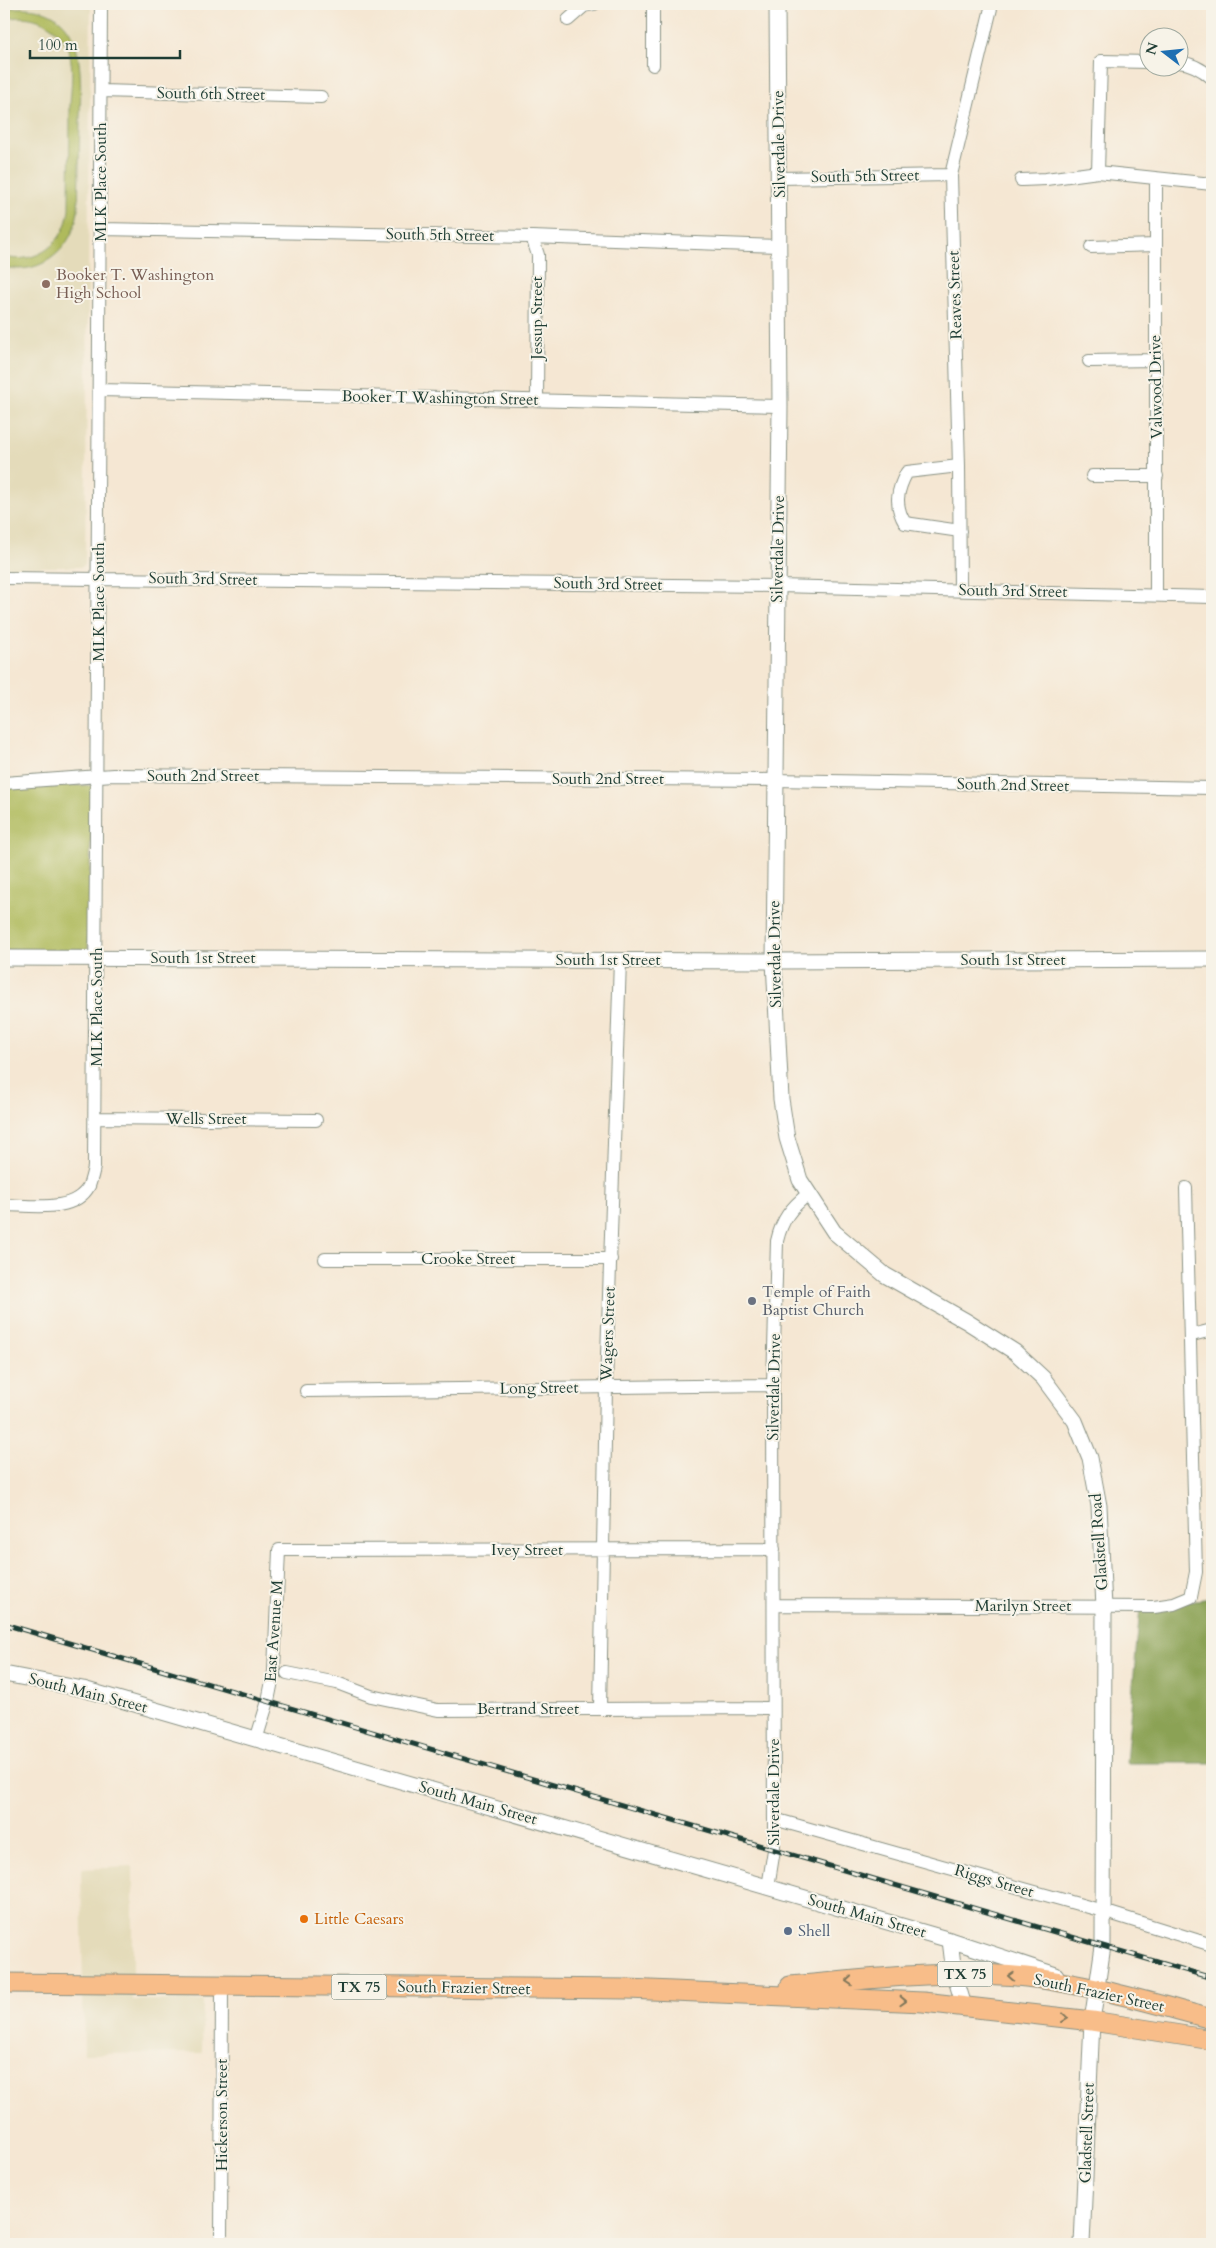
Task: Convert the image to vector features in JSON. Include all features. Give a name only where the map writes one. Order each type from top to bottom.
[{"type":"main road","name":"South Frazier Street","points":[[714,1993],[954,1973],[1027,1977],[1098,1989],[1212,2019]]},
{"type":"main road","name":"South Frazier Street","points":[[4,1983],[628,1990],[923,2002],[1092,2021],[1212,2040]]},
{"type":"street","name":"MLK Place South","points":[[4,1205],[69,1203],[80,1197],[89,1186],[94,1167],[97,958],[101,4]]},
{"type":"street","points":[[568,20],[584,6],[594,4]]},
{"type":"street","points":[[653,4],[653,65]]},
{"type":"street","name":"Silverdale Drive","points":[[768,1887],[774,1850],[773,1385],[777,1241],[781,1223],[791,1209],[808,1194],[800,1180],[787,1138],[781,1100],[774,961],[774,780],[780,406],[780,178],[777,4]]},
{"type":"street","name":"Reaves Street","points":[[960,590],[952,175],[992,4]]},
{"type":"street","points":[[1098,172],[1102,61],[1138,62]]},
{"type":"street","points":[[1188,63],[1200,68],[1212,78]]},
{"type":"street","name":"South 6th Street","points":[[101,91],[321,97]]},
{"type":"street","points":[[1021,180],[1046,179],[1098,172],[1212,184]]},
{"type":"street","name":"South 5th Street","points":[[780,178],[952,175]]},
{"type":"street","name":"Valwood Drive","points":[[1156,179],[1156,594]]},
{"type":"street","name":"South 5th Street","points":[[101,229],[532,237],[779,246]]},
{"type":"street","name":"Jessup Street","points":[[532,237],[538,255],[537,400]]},
{"type":"street","points":[[1090,247],[1156,245]]},
{"type":"street","points":[[1089,361],[1155,360]]},
{"type":"street","name":"Booker T Washington Street","points":[[100,390],[780,406]]},
{"type":"street","points":[[959,466],[907,472],[900,485],[897,498],[899,512],[905,523],[960,531]]},
{"type":"street","points":[[1092,476],[1157,476]]},
{"type":"street","name":"South 3rd Street","points":[[4,578],[778,586],[1156,594],[1212,597]]},
{"type":"street","name":"South 2nd Street","points":[[4,783],[98,776],[774,780],[1212,788]]},
{"type":"street","name":"South 1st Street","points":[[4,958],[774,961],[1212,959]]},
{"type":"street","name":"Wagers Street","points":[[600,1709],[605,1549],[606,1387],[620,960]]},
{"type":"street","name":"Wells Street","points":[[96,1118],[316,1120]]},
{"type":"street","name":"Marilyn Street","points":[[774,1605],[1154,1607],[1174,1604],[1191,1597],[1196,1572],[1192,1335],[1186,1188]]},
{"type":"street","name":"Gladstell Road","points":[[808,1194],[834,1232],[884,1275],[958,1316],[1015,1352],[1043,1378],[1075,1421],[1090,1458],[1098,1506],[1104,1607],[1103,1946],[1092,2021]]},
{"type":"street","name":"Crooke Street","points":[[324,1259],[611,1259]]},
{"type":"street","points":[[1192,1335],[1212,1330]]},
{"type":"street","name":"Long Street","points":[[306,1391],[773,1385]]},
{"type":"street","name":"Ivey Street","points":[[279,1550],[774,1549]]},
{"type":"street","name":"East Avenue M","points":[[256,1740],[268,1700],[274,1671],[279,1550]]},
{"type":"street","name":"Bertrand Street","points":[[287,1673],[337,1683],[370,1696],[438,1710],[774,1708]]},
{"type":"street","name":"South Main Street","points":[[4,1674],[83,1689],[950,1940],[1098,1989]]},
{"type":"street","name":"Riggs Street","points":[[774,1819],[1103,1911],[1212,1945]]},
{"type":"street","points":[[950,1940],[954,1973],[964,2006]]},
{"type":"street","name":"Hickerson Street","points":[[222,1985],[222,2244]]},
{"type":"street","name":"Gladstell Street","points":[[1082,2244],[1092,2021]]},
{"type":"shaded area","name":"Booker T. Washington High School","points":[[4,4],[91,4],[85,564],[82,567],[4,567]]},
{"type":"shaded area","points":[[133,1867],[133,2000],[203,2001],[202,2053],[84,2054],[81,1869]]},
{"type":"green space","points":[[4,9],[37,9],[55,16],[67,28],[75,44],[79,62],[80,81],[78,209],[76,223],[63,247],[54,256],[31,268],[18,269],[4,267],[4,257],[28,258],[48,249],[56,241],[67,221],[69,209],[72,71],[69,52],[59,34],[43,22],[34,19],[24,17],[4,20]]},
{"type":"green space","points":[[92,786],[88,950],[4,951],[4,788]]},
{"type":"green space","points":[[1212,1598],[1212,1763],[1126,1763],[1140,1607]]},
{"type":"railway","points":[[4,1624],[1212,1978]]},
{"type":"place","name":"Booker T. Washington High School","points":[[46,284]]},
{"type":"place","name":"Temple of Faith Baptist Church","points":[[752,1301]]},
{"type":"place","name":"Little Caesars","points":[[304,1919]]},
{"type":"place","name":"Shell","points":[[788,1931]]}]
